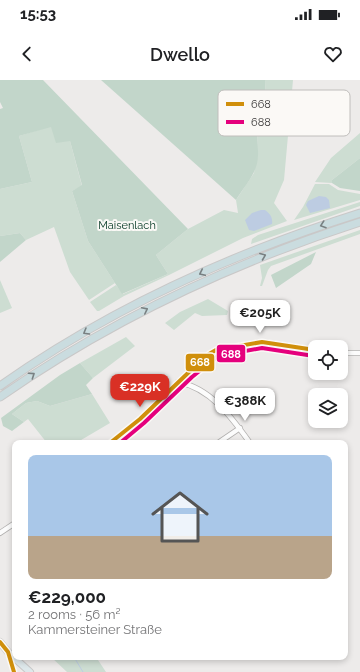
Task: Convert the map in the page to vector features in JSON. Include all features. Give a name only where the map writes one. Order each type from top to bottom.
[{"type":"highway","points":[[0,386],[72,340],[164,290],[214,267],[268,245],[360,213]]},
{"type":"highway","points":[[0,397],[82,344],[177,294],[272,252],[360,222]]},
{"type":"main road","points":[[0,642],[12,656]]},
{"type":"main road","points":[[17,660],[30,672]]},
{"type":"street","points":[[114,440],[140,419],[209,354],[216,350],[262,342],[308,349]]},
{"type":"street","points":[[348,353],[360,353]]},
{"type":"street","points":[[178,382],[190,384],[209,395],[240,428],[248,440]]},
{"type":"street","points":[[222,440],[240,428]]},
{"type":"street","points":[[0,532],[12,525]]},
{"type":"green space","name":"Maisenlach","points":[[0,80],[43,80],[188,229],[156,255],[168,274],[122,294],[88,241],[72,191],[82,185],[70,141],[56,143],[51,127],[19,136],[32,182],[0,189],[0,109],[3,108],[0,102]]},
{"type":"green space","points":[[101,80],[265,80],[265,90],[218,90],[218,136],[257,136],[258,154],[256,167],[236,200]]},
{"type":"green space","points":[[265,80],[293,80],[292,90],[265,90]]},
{"type":"green space","points":[[51,126],[70,141],[82,186],[72,191],[88,241],[115,283],[89,300],[70,272],[54,227],[26,240],[20,233],[0,236],[0,189],[32,182],[19,136]]},
{"type":"green space","points":[[360,133],[360,158],[332,180],[332,183],[315,182],[331,158]]},
{"type":"green space","points":[[257,136],[288,136],[284,180],[274,203],[287,221],[243,238],[124,296],[97,311],[90,302],[116,285],[123,294],[168,274],[156,255],[188,229],[224,210],[238,213],[236,200],[254,173],[258,154]]},
{"type":"green space","points":[[360,158],[360,191],[340,188],[332,183],[332,180]]},
{"type":"green space","points":[[315,184],[329,184],[338,190],[360,194],[360,200],[294,220],[303,207]]},
{"type":"green space","points":[[360,202],[360,206],[251,244],[252,239],[258,235]]},
{"type":"green space","points":[[360,230],[360,234],[271,266],[262,286],[260,286],[262,278],[260,265]]},
{"type":"green space","points":[[20,233],[26,240],[0,262],[0,236]]},
{"type":"green space","points":[[316,252],[311,264],[276,288],[271,275]]},
{"type":"green space","points":[[0,280],[12,308],[0,313]]},
{"type":"green space","points":[[208,299],[228,311],[227,315],[202,316],[195,313],[174,330],[165,323],[180,312]]},
{"type":"green space","points":[[126,337],[135,346],[93,378],[80,363]]},
{"type":"green space","points":[[80,363],[93,378],[86,385],[92,394],[50,406],[37,401],[26,403],[12,414],[24,422],[12,431],[3,426],[1,418],[60,375]]},
{"type":"green space","points":[[92,394],[110,423],[81,440],[45,440],[28,419],[24,422],[12,414],[26,403],[37,401],[50,406]]},
{"type":"green space","points":[[54,660],[98,660],[106,672],[67,672]]},
{"type":"water","points":[[319,196],[326,197],[329,200],[330,208],[310,213],[306,205],[308,201]]},
{"type":"water","points":[[265,210],[270,214],[272,224],[254,231],[249,230],[245,220],[252,213]]},
{"type":"waterway","points":[[76,660],[83,672]]},
{"type":"transit line","name":"668","points":[[114,440],[140,419],[209,354],[216,350],[262,342],[308,349]]},
{"type":"transit line","name":"688","points":[[124,440],[144,423],[192,377],[218,356],[262,348],[308,355]]},
{"type":"transit line","name":"668","points":[[0,642],[8,652],[14,672]]}]
